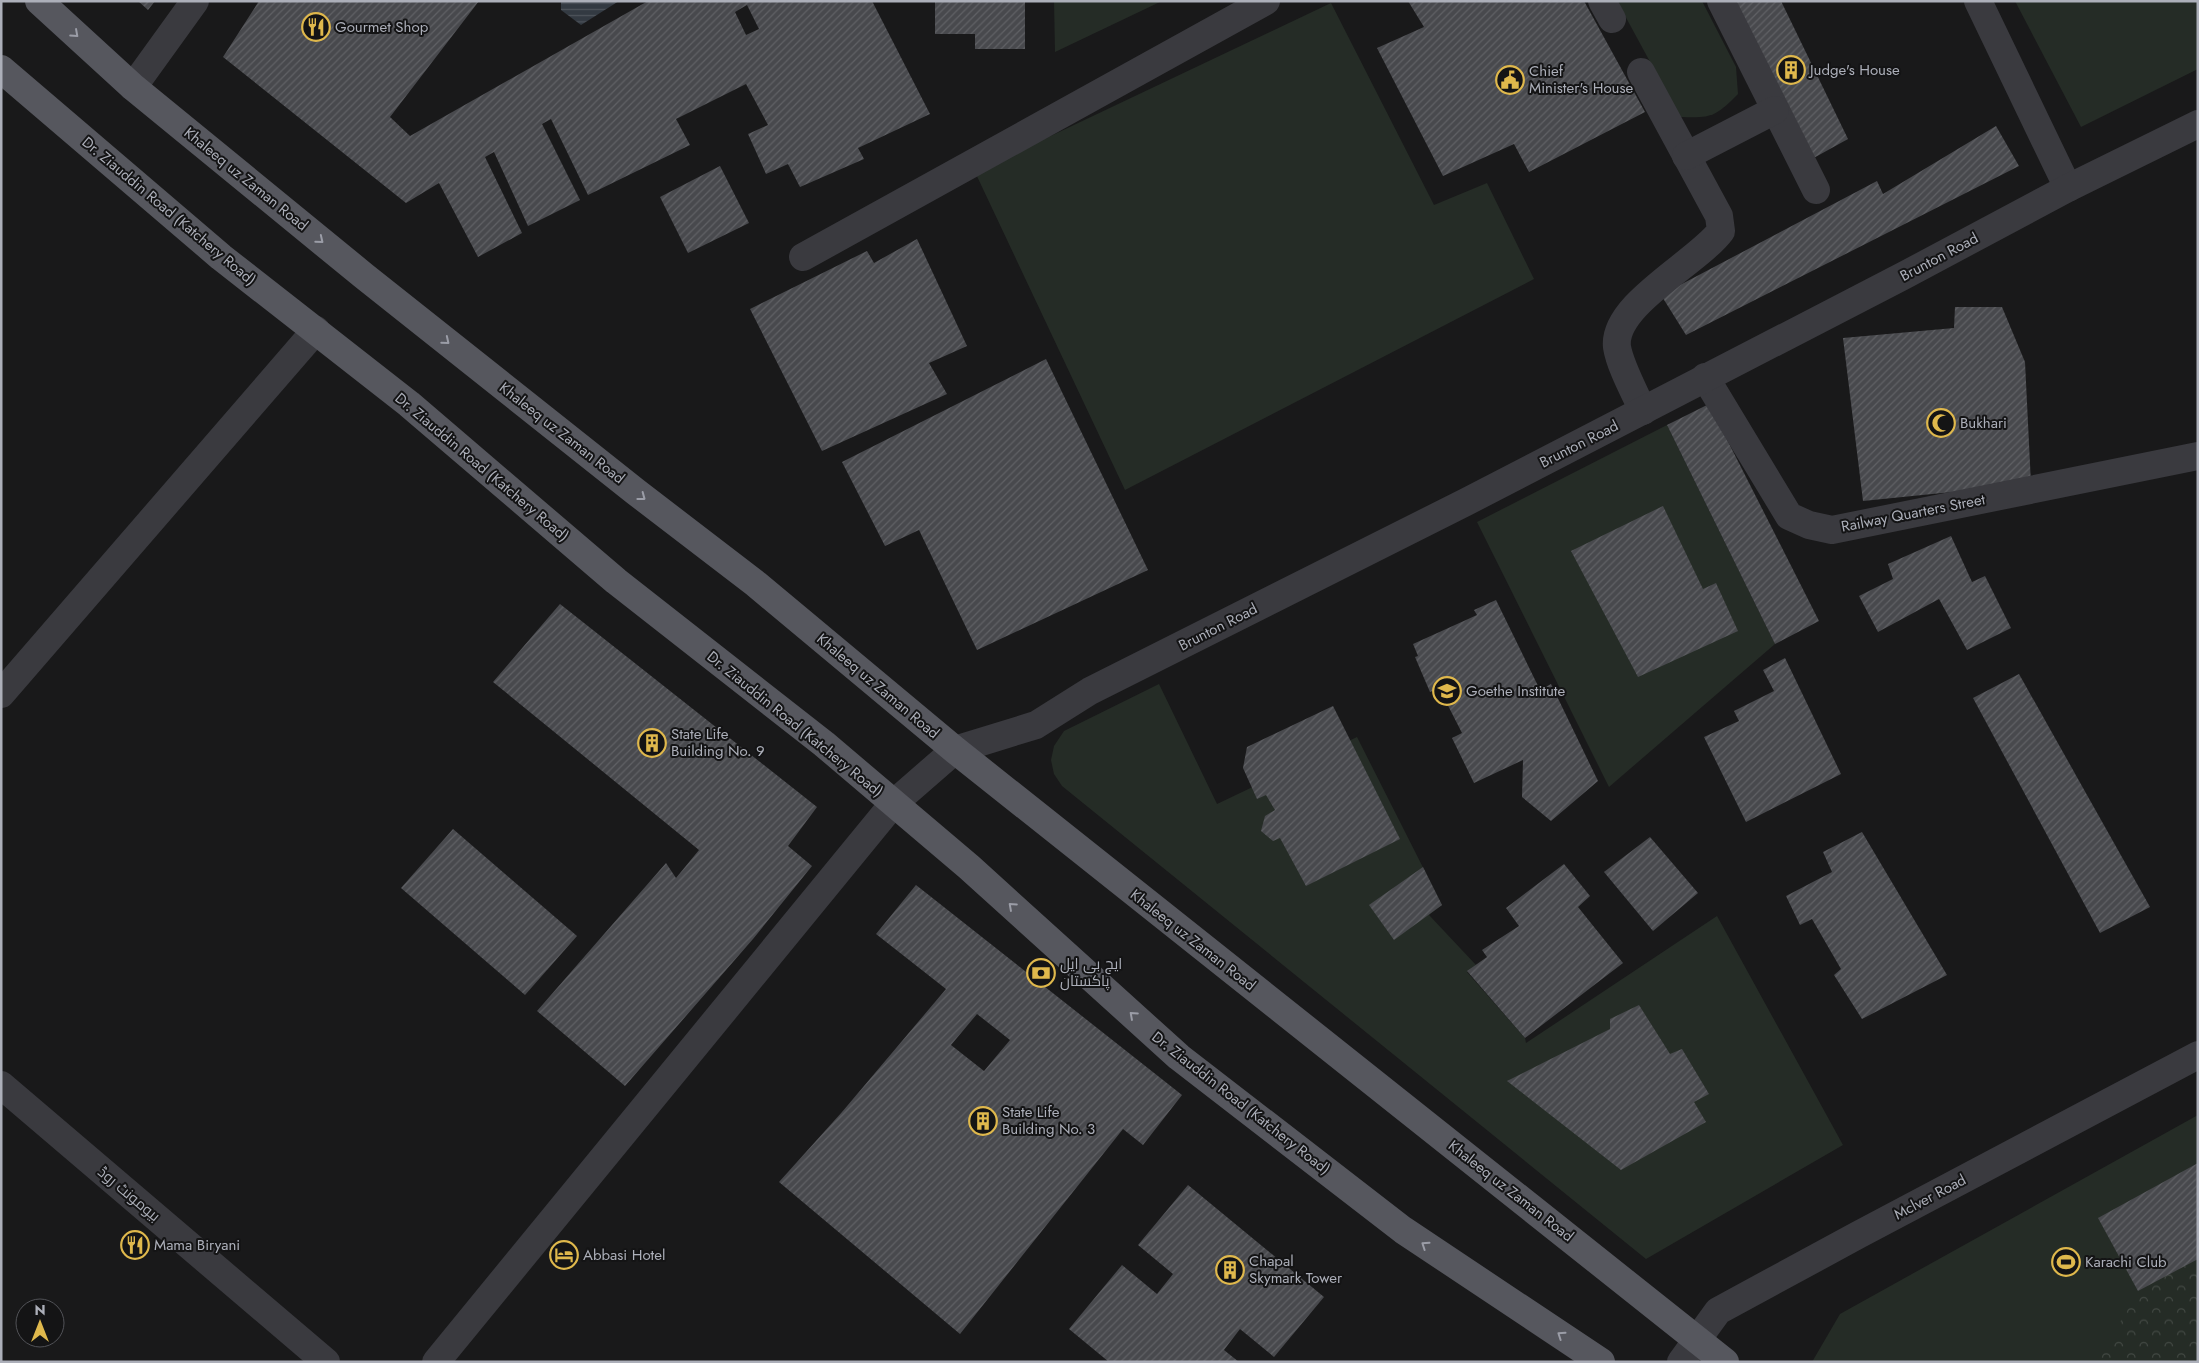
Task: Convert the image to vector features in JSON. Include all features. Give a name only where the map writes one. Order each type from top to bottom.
[{"type":"main road","name":"Khaleeq uz Zaman Road","points":[[39,1],[133,87],[500,384],[756,584],[955,750],[1725,1362]]},
{"type":"main road","name":"Dr. Ziauddin Road (Katchery Road)","points":[[1,69],[221,257],[409,404],[616,581],[824,744],[969,867],[1179,1057],[1402,1230],[1601,1362]]},
{"type":"street","points":[[133,87],[195,1]]},
{"type":"street","points":[[1720,1],[1816,190]]},
{"type":"street","points":[[1978,1],[2068,188]]},
{"type":"street","points":[[803,257],[1254,5]]},
{"type":"street","points":[[1641,72],[1719,216],[1721,231],[1712,243],[1646,296],[1622,322],[1617,336],[1617,348],[1642,411]]},
{"type":"street","points":[[1686,156],[1776,110]]},
{"type":"street","name":"Brunton Road","points":[[955,750],[1036,725],[1090,691],[1642,411],[2068,188],[2198,124]]},
{"type":"street","points":[[1,694],[316,330]]},
{"type":"street","name":"Railway Quarters Street","points":[[1704,377],[1789,516],[1809,525],[1832,530],[2198,456]]},
{"type":"street","points":[[436,1362],[893,804],[955,750]]},
{"type":"street","name":"Mclver Road","points":[[1681,1362],[1718,1311],[2198,1055]]},
{"type":"street","name":"بیومونٹ روڈ","points":[[1,1085],[326,1362]]},
{"type":"green space","points":[[1054,1],[1162,1],[1055,52]]},
{"type":"green space","points":[[1617,1],[1702,1],[1736,67],[1738,94],[1712,115],[1680,117]]},
{"type":"green space","points":[[2015,1],[2198,1],[2198,69],[2081,127]]},
{"type":"green space","points":[[1331,3],[1434,205],[1487,183],[1534,279],[1125,490],[975,172]]},
{"type":"green space","points":[[1667,425],[1775,644],[1609,787],[1477,522]]},
{"type":"green space","points":[[1159,684],[1217,804],[1357,737],[1442,905],[1429,915],[1476,965],[1467,972],[1525,1038],[1526,1043],[1717,916],[1843,1145],[1646,1259],[1062,786],[1054,774],[1051,760],[1054,746],[1064,731]]},
{"type":"green space","name":"Karachi Club","points":[[2198,1115],[2198,1362],[1812,1362],[1840,1314]]},
{"type":"green space","points":[[2198,1259],[2198,1362],[2097,1362],[2138,1291]]},
{"type":"shaded area","points":[[561,1],[619,1],[581,25],[561,10]]},
{"type":"building","points":[[138,1],[155,1],[148,10]]},
{"type":"building","points":[[259,1],[479,1],[390,117],[410,136],[648,1],[872,1],[930,114],[858,148],[864,159],[800,187],[788,164],[766,174],[748,134],[768,125],[746,84],[676,119],[690,145],[588,195],[551,119],[542,124],[580,200],[528,226],[494,152],[485,157],[522,233],[478,257],[439,183],[406,203],[223,57]],"holes":[[[747,5],[759,29],[746,35],[735,12]]]},
{"type":"building","points":[[935,1],[1025,1],[1025,49],[975,49],[975,34],[935,34]]},
{"type":"building","name":"Chief Minister's House","points":[[1408,1],[1584,1],[1645,112],[1529,172],[1514,144],[1443,176],[1377,48],[1424,27]]},
{"type":"building","name":"Judge's House","points":[[1734,1],[1781,1],[1848,139],[1810,160]]},
{"type":"building","points":[[1996,126],[2019,166],[1686,335],[1661,295],[1877,181],[1883,194]]},
{"type":"building","points":[[720,166],[749,223],[688,253],[660,197]]},
{"type":"building","points":[[917,239],[967,346],[929,363],[947,394],[822,451],[750,309],[867,251],[874,263]]},
{"type":"building","name":"Bukhari","points":[[1955,307],[2002,307],[2025,362],[2031,484],[1863,501],[1843,338],[1954,328]]},
{"type":"building","points":[[1046,359],[1148,570],[977,650],[919,530],[885,546],[842,462]]},
{"type":"building","points":[[1709,404],[1819,621],[1775,644],[1667,425]]},
{"type":"building","points":[[1663,506],[1703,589],[1716,583],[1738,631],[1638,677],[1571,551]]},
{"type":"building","points":[[1951,536],[1972,582],[1985,576],[2011,628],[1967,650],[1939,599],[1878,632],[1859,596],[1893,579],[1888,564]]},
{"type":"building","points":[[1496,600],[1540,690],[1551,684],[1598,781],[1551,821],[1522,797],[1523,760],[1474,783],[1452,738],[1462,733],[1439,688],[1430,692],[1415,657],[1418,656],[1413,644],[1477,615],[1474,610]]},
{"type":"building","points":[[560,604],[817,807],[788,846],[812,866],[753,939],[625,1086],[537,1011],[666,863],[676,878],[699,850],[493,682]]},
{"type":"building","points":[[1785,658],[1841,774],[1746,822],[1704,737],[1739,721],[1734,711],[1774,691],[1763,670]]},
{"type":"building","points":[[2019,674],[2150,907],[2100,933],[1973,698]]},
{"type":"building","points":[[1333,706],[1400,839],[1306,886],[1280,838],[1273,841],[1261,831],[1265,816],[1275,810],[1266,795],[1257,799],[1243,768],[1247,747]]},
{"type":"building","points":[[453,829],[577,936],[525,995],[401,888]]},
{"type":"building","points":[[1862,832],[1947,975],[1862,1019],[1834,975],[1841,969],[1812,919],[1800,925],[1786,896],[1832,872],[1823,852]]},
{"type":"building","points":[[1650,837],[1698,893],[1653,931],[1604,872]]},
{"type":"building","points":[[1564,864],[1590,896],[1578,907],[1623,963],[1525,1038],[1467,971],[1487,957],[1482,950],[1519,926],[1506,908]]},
{"type":"building","points":[[1423,867],[1442,905],[1394,940],[1369,905]]},
{"type":"building","points":[[916,885],[1182,1095],[1143,1145],[1123,1129],[960,1334],[779,1182],[842,1112],[946,989],[876,934]],"holes":[[[977,1014],[1010,1040],[984,1071],[951,1045]]]},
{"type":"building","points":[[1639,1005],[1670,1054],[1682,1049],[1709,1094],[1694,1102],[1706,1122],[1621,1170],[1507,1081],[1610,1029],[1610,1019]]},
{"type":"building","points":[[2198,1163],[2198,1259],[2138,1291],[2098,1218]]},
{"type":"building","name":"Chapal Skymark Tower","points":[[1188,1185],[1324,1297],[1274,1357],[1240,1329],[1224,1350],[1239,1362],[1109,1362],[1069,1329],[1122,1265],[1157,1294],[1173,1274],[1138,1245]]},
{"type":"place","name":"Gourmet Shop","points":[[316,27]]},
{"type":"place","name":"Judge's House","points":[[1791,70]]},
{"type":"place","name":"Chief Minister's House","points":[[1510,80]]},
{"type":"place","name":"Bukhari","points":[[1941,423]]},
{"type":"place","name":"Goethe Institute","points":[[1447,691]]},
{"type":"place","name":"State Life Building No. 9","points":[[652,743]]},
{"type":"place","name":"ایچ بی ایل پاکستان","points":[[1041,973]]},
{"type":"place","name":"State Life Building No. 3","points":[[983,1121]]},
{"type":"place","name":"Mama Biryani","points":[[135,1245]]},
{"type":"place","name":"Abbasi Hotel","points":[[564,1255]]},
{"type":"place","name":"Karachi Club","points":[[2066,1262]]},
{"type":"place","name":"Chapal Skymark Tower","points":[[1230,1270]]}]
